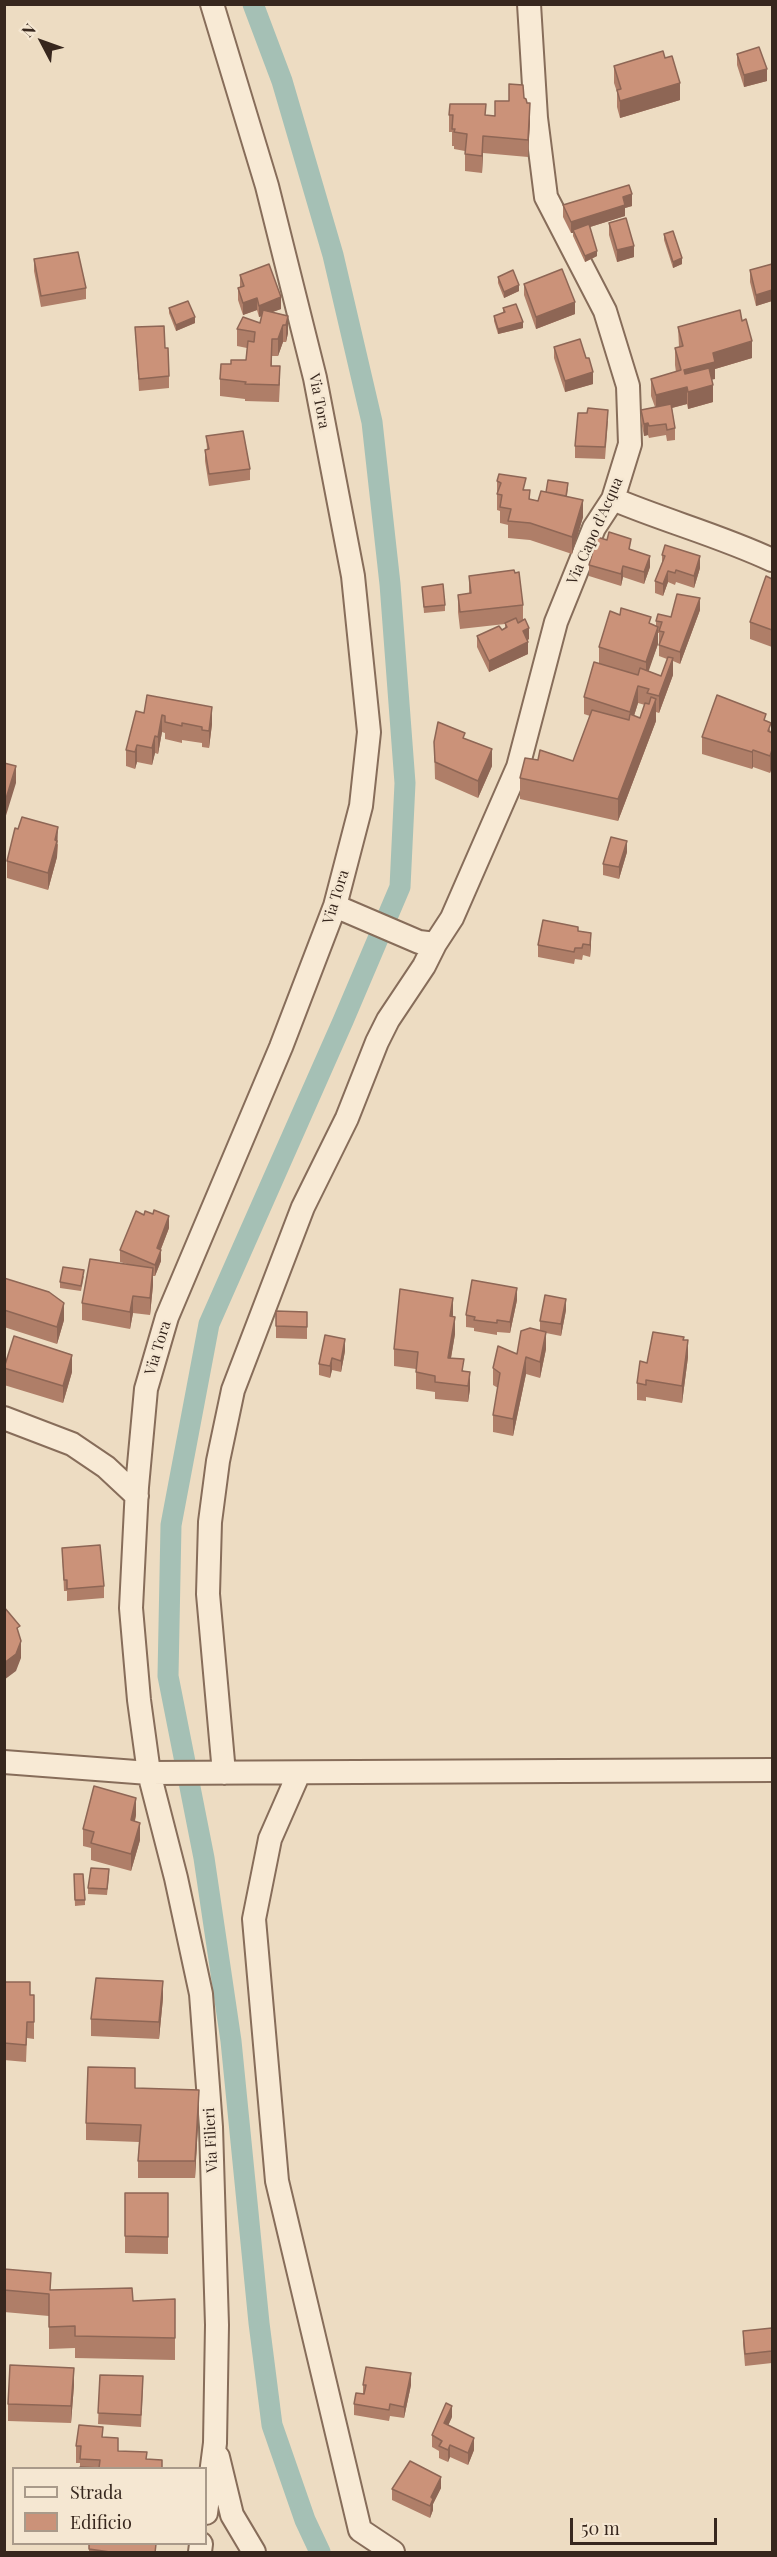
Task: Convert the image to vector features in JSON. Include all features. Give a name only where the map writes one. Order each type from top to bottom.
[{"type":"street","name":"Via Tora","points":[[159,1773],[139,1700],[131,1608],[146,1389],[167,1317],[339,908],[362,806],[369,732],[353,576],[315,378],[267,186],[212,4]]},
{"type":"street","name":"Via Capo d'Acqua","points":[[218,1773],[208,1594],[213,1502],[219,1451],[233,1390],[303,1207],[347,1118],[377,1042],[388,1020],[424,966],[427,943],[452,918],[518,767],[556,622],[594,528],[613,499],[630,444],[628,386],[605,311],[546,197],[536,118],[529,4]]},
{"type":"street","points":[[613,499],[742,546],[772,560]]},
{"type":"street","points":[[339,908],[427,943]]},
{"type":"street","points":[[4,1418],[72,1444],[106,1467],[137,1496]]},
{"type":"street","points":[[4,1762],[159,1773],[772,1770]]},
{"type":"street","name":"Via Filieri","points":[[159,1773],[176,1878],[201,1994],[213,2185],[217,2325],[215,2443],[207,2504]]},
{"type":"street","points":[[299,1773],[270,1839],[254,1919],[277,2181],[360,2530],[393,2553]]},
{"type":"street","points":[[215,2443],[232,2515],[254,2553]]},
{"type":"building","points":[[759,47],[767,69],[744,75],[737,54]]},
{"type":"building","points":[[663,51],[665,58],[672,56],[680,83],[620,101],[617,90],[621,89],[614,66]]},
{"type":"building","points":[[509,84],[523,85],[524,98],[527,103],[530,103],[528,140],[483,136],[482,156],[465,154],[467,134],[454,132],[455,129],[452,129],[453,115],[449,115],[450,104],[486,104],[485,115],[495,116],[495,101],[509,101]]},
{"type":"building","points":[[629,185],[632,194],[623,197],[625,205],[571,222],[563,205]]},
{"type":"building","points":[[626,218],[634,246],[617,250],[609,223]]},
{"type":"building","points":[[589,224],[597,251],[585,256],[573,230]]},
{"type":"building","points":[[673,231],[682,258],[673,262],[664,234]]},
{"type":"building","points":[[78,252],[86,288],[41,296],[34,259]]},
{"type":"building","points":[[269,264],[281,297],[259,306],[257,298],[243,303],[238,288],[244,286],[240,275]]},
{"type":"building","points":[[772,264],[772,290],[756,295],[750,270]]},
{"type":"building","points":[[562,269],[575,302],[536,317],[524,284]]},
{"type":"building","points":[[513,270],[519,285],[504,292],[498,277]]},
{"type":"building","points":[[188,301],[195,317],[176,325],[169,308]]},
{"type":"building","points":[[516,304],[523,322],[498,329],[494,316],[505,312],[503,308]]},
{"type":"building","points":[[263,310],[288,316],[278,339],[272,339],[271,366],[280,366],[279,385],[245,384],[246,382],[220,379],[221,364],[231,364],[231,360],[246,360],[248,341],[254,342],[255,332],[237,329],[243,317],[260,323]]},
{"type":"building","points":[[740,310],[742,321],[746,319],[752,341],[713,353],[715,362],[684,370],[685,374],[709,368],[713,385],[688,392],[687,387],[656,395],[651,379],[681,370],[675,348],[683,346],[678,327]]},
{"type":"building","points":[[164,326],[169,376],[139,379],[135,327]]},
{"type":"building","points":[[580,339],[593,372],[565,381],[554,347]]},
{"type":"building","points":[[671,404],[675,428],[667,430],[666,424],[649,426],[648,423],[644,424],[641,410]]},
{"type":"building","points":[[588,408],[608,410],[605,447],[575,446],[578,413],[587,413]]},
{"type":"building","points":[[243,431],[250,469],[209,474],[205,450],[209,449],[206,436]]},
{"type":"building","points":[[499,474],[526,478],[523,490],[530,490],[529,499],[538,501],[541,491],[583,500],[572,537],[530,523],[508,521],[511,509],[500,507],[502,495],[497,494],[501,483],[497,481]]},
{"type":"building","points":[[548,480],[568,483],[566,496],[546,492]]},
{"type":"building","points":[[609,532],[631,539],[629,549],[650,556],[644,572],[623,566],[621,574],[589,565],[597,537],[607,540]]},
{"type":"building","points":[[665,545],[700,556],[694,576],[676,570],[675,573],[668,571],[663,584],[655,581],[665,556],[662,555]]},
{"type":"building","points":[[514,570],[515,573],[519,572],[523,605],[460,612],[458,595],[471,593],[469,576]]},
{"type":"building","points":[[766,576],[772,579],[772,630],[750,622]]},
{"type":"building","points":[[443,584],[445,605],[424,607],[422,587]]},
{"type":"building","points":[[677,594],[700,598],[680,652],[659,645],[664,632],[659,631],[662,622],[656,621],[658,614],[671,617]]},
{"type":"building","points":[[621,608],[651,617],[649,623],[658,627],[646,662],[599,647],[610,611],[620,615]]},
{"type":"building","points":[[516,618],[518,623],[525,619],[529,628],[523,631],[528,642],[489,661],[477,636],[499,626],[502,630],[507,627],[505,623]]},
{"type":"building","points":[[668,657],[673,658],[659,696],[647,693],[649,689],[638,686],[630,712],[584,697],[594,662],[638,675],[640,668],[661,676]]},
{"type":"building","points":[[147,695],[212,707],[209,731],[202,730],[202,727],[165,722],[165,716],[162,715],[158,737],[155,736],[152,748],[137,745],[135,752],[126,750],[136,711],[144,713]]},
{"type":"building","points":[[717,695],[766,714],[764,720],[771,723],[768,731],[772,733],[770,756],[702,737]]},
{"type":"building","points":[[651,697],[656,699],[618,799],[520,778],[525,758],[538,760],[540,750],[573,761],[592,710],[629,720],[630,714],[640,718],[645,703],[649,704]]},
{"type":"building","points":[[438,722],[465,733],[463,738],[492,749],[478,781],[435,762],[434,742]]},
{"type":"building","points":[[4,763],[16,766],[4,805]]},
{"type":"building","points":[[22,817],[58,827],[55,840],[57,841],[48,873],[7,861],[15,828],[18,829]]},
{"type":"building","points":[[611,837],[627,841],[619,867],[603,864]]},
{"type":"building","points":[[543,920],[578,927],[578,931],[591,933],[590,945],[583,944],[582,948],[575,948],[574,952],[538,945]]},
{"type":"building","points":[[154,1210],[169,1216],[157,1248],[161,1250],[155,1265],[120,1250],[136,1211],[144,1215],[145,1211],[153,1214]]},
{"type":"building","points":[[90,1259],[153,1268],[150,1298],[133,1296],[130,1312],[82,1303]]},
{"type":"building","points":[[63,1267],[84,1270],[81,1286],[60,1282]]},
{"type":"building","points":[[4,1278],[49,1292],[64,1303],[57,1327],[4,1310]]},
{"type":"building","points":[[472,1280],[517,1288],[510,1322],[474,1320],[475,1317],[466,1315]]},
{"type":"building","points":[[400,1289],[453,1298],[450,1316],[455,1317],[448,1358],[464,1359],[462,1371],[470,1372],[468,1386],[435,1382],[435,1376],[416,1372],[418,1352],[394,1349]]},
{"type":"building","points":[[545,1295],[566,1299],[561,1324],[540,1321]]},
{"type":"building","points":[[276,1311],[307,1312],[307,1327],[276,1326]]},
{"type":"building","points":[[530,1328],[546,1332],[540,1362],[526,1357],[513,1419],[493,1415],[500,1373],[493,1368],[498,1346],[517,1354],[521,1331]]},
{"type":"building","points":[[653,1332],[684,1337],[683,1340],[688,1340],[682,1386],[646,1380],[646,1385],[637,1383],[640,1361],[647,1363]]},
{"type":"building","points":[[325,1335],[345,1339],[341,1361],[332,1358],[330,1366],[319,1364]]},
{"type":"building","points":[[14,1336],[72,1355],[63,1386],[4,1368]]},
{"type":"building","points":[[100,1545],[104,1586],[67,1589],[67,1580],[64,1580],[62,1548]]},
{"type":"building","points":[[4,1607],[20,1626],[17,1628],[21,1641],[16,1654],[4,1663]]},
{"type":"building","points":[[94,1786],[136,1798],[131,1820],[140,1823],[131,1854],[91,1843],[94,1832],[83,1829]]},
{"type":"building","points":[[91,1868],[109,1869],[107,1889],[88,1888]]},
{"type":"building","points":[[74,1874],[83,1874],[85,1900],[75,1900]]},
{"type":"building","points":[[96,1978],[163,1981],[159,2022],[91,2019]]},
{"type":"building","points":[[4,1982],[30,1982],[30,1995],[34,1995],[34,2022],[27,2022],[26,2045],[4,2043]]},
{"type":"building","points":[[88,2067],[135,2068],[135,2088],[199,2090],[195,2161],[138,2161],[141,2125],[86,2123]]},
{"type":"building","points":[[125,2193],[168,2193],[168,2237],[125,2236]]},
{"type":"building","points":[[4,2269],[51,2273],[50,2290],[132,2288],[133,2301],[175,2299],[175,2338],[75,2336],[75,2326],[49,2327],[49,2294],[4,2290]]},
{"type":"building","points":[[772,2328],[772,2351],[745,2354],[743,2331]]},
{"type":"building","points":[[10,2365],[74,2368],[71,2406],[8,2404]]},
{"type":"building","points":[[366,2367],[411,2373],[404,2407],[390,2404],[389,2410],[354,2404],[356,2393],[364,2394]]},
{"type":"building","points":[[100,2375],[143,2376],[141,2415],[98,2413]]},
{"type":"building","points":[[446,2403],[452,2406],[444,2423],[474,2438],[468,2453],[450,2445],[448,2450],[439,2446],[442,2441],[432,2435]]},
{"type":"building","points":[[79,2425],[103,2427],[102,2437],[118,2438],[118,2451],[147,2452],[146,2459],[162,2460],[162,2467],[99,2467],[100,2460],[80,2459],[81,2446],[76,2446]]},
{"type":"building","points":[[410,2461],[441,2477],[431,2497],[433,2499],[430,2506],[392,2489]]},
{"type":"building","points":[[89,2545],[156,2545],[155,2553],[117,2553],[89,2549]]},
{"type":"waterway","points":[[253,4],[282,81],[333,255],[372,422],[390,584],[405,783],[400,887],[209,1324],[171,1525],[168,1676],[204,1858],[231,2041],[259,2323],[272,2425],[305,2520],[320,2552]]}]
